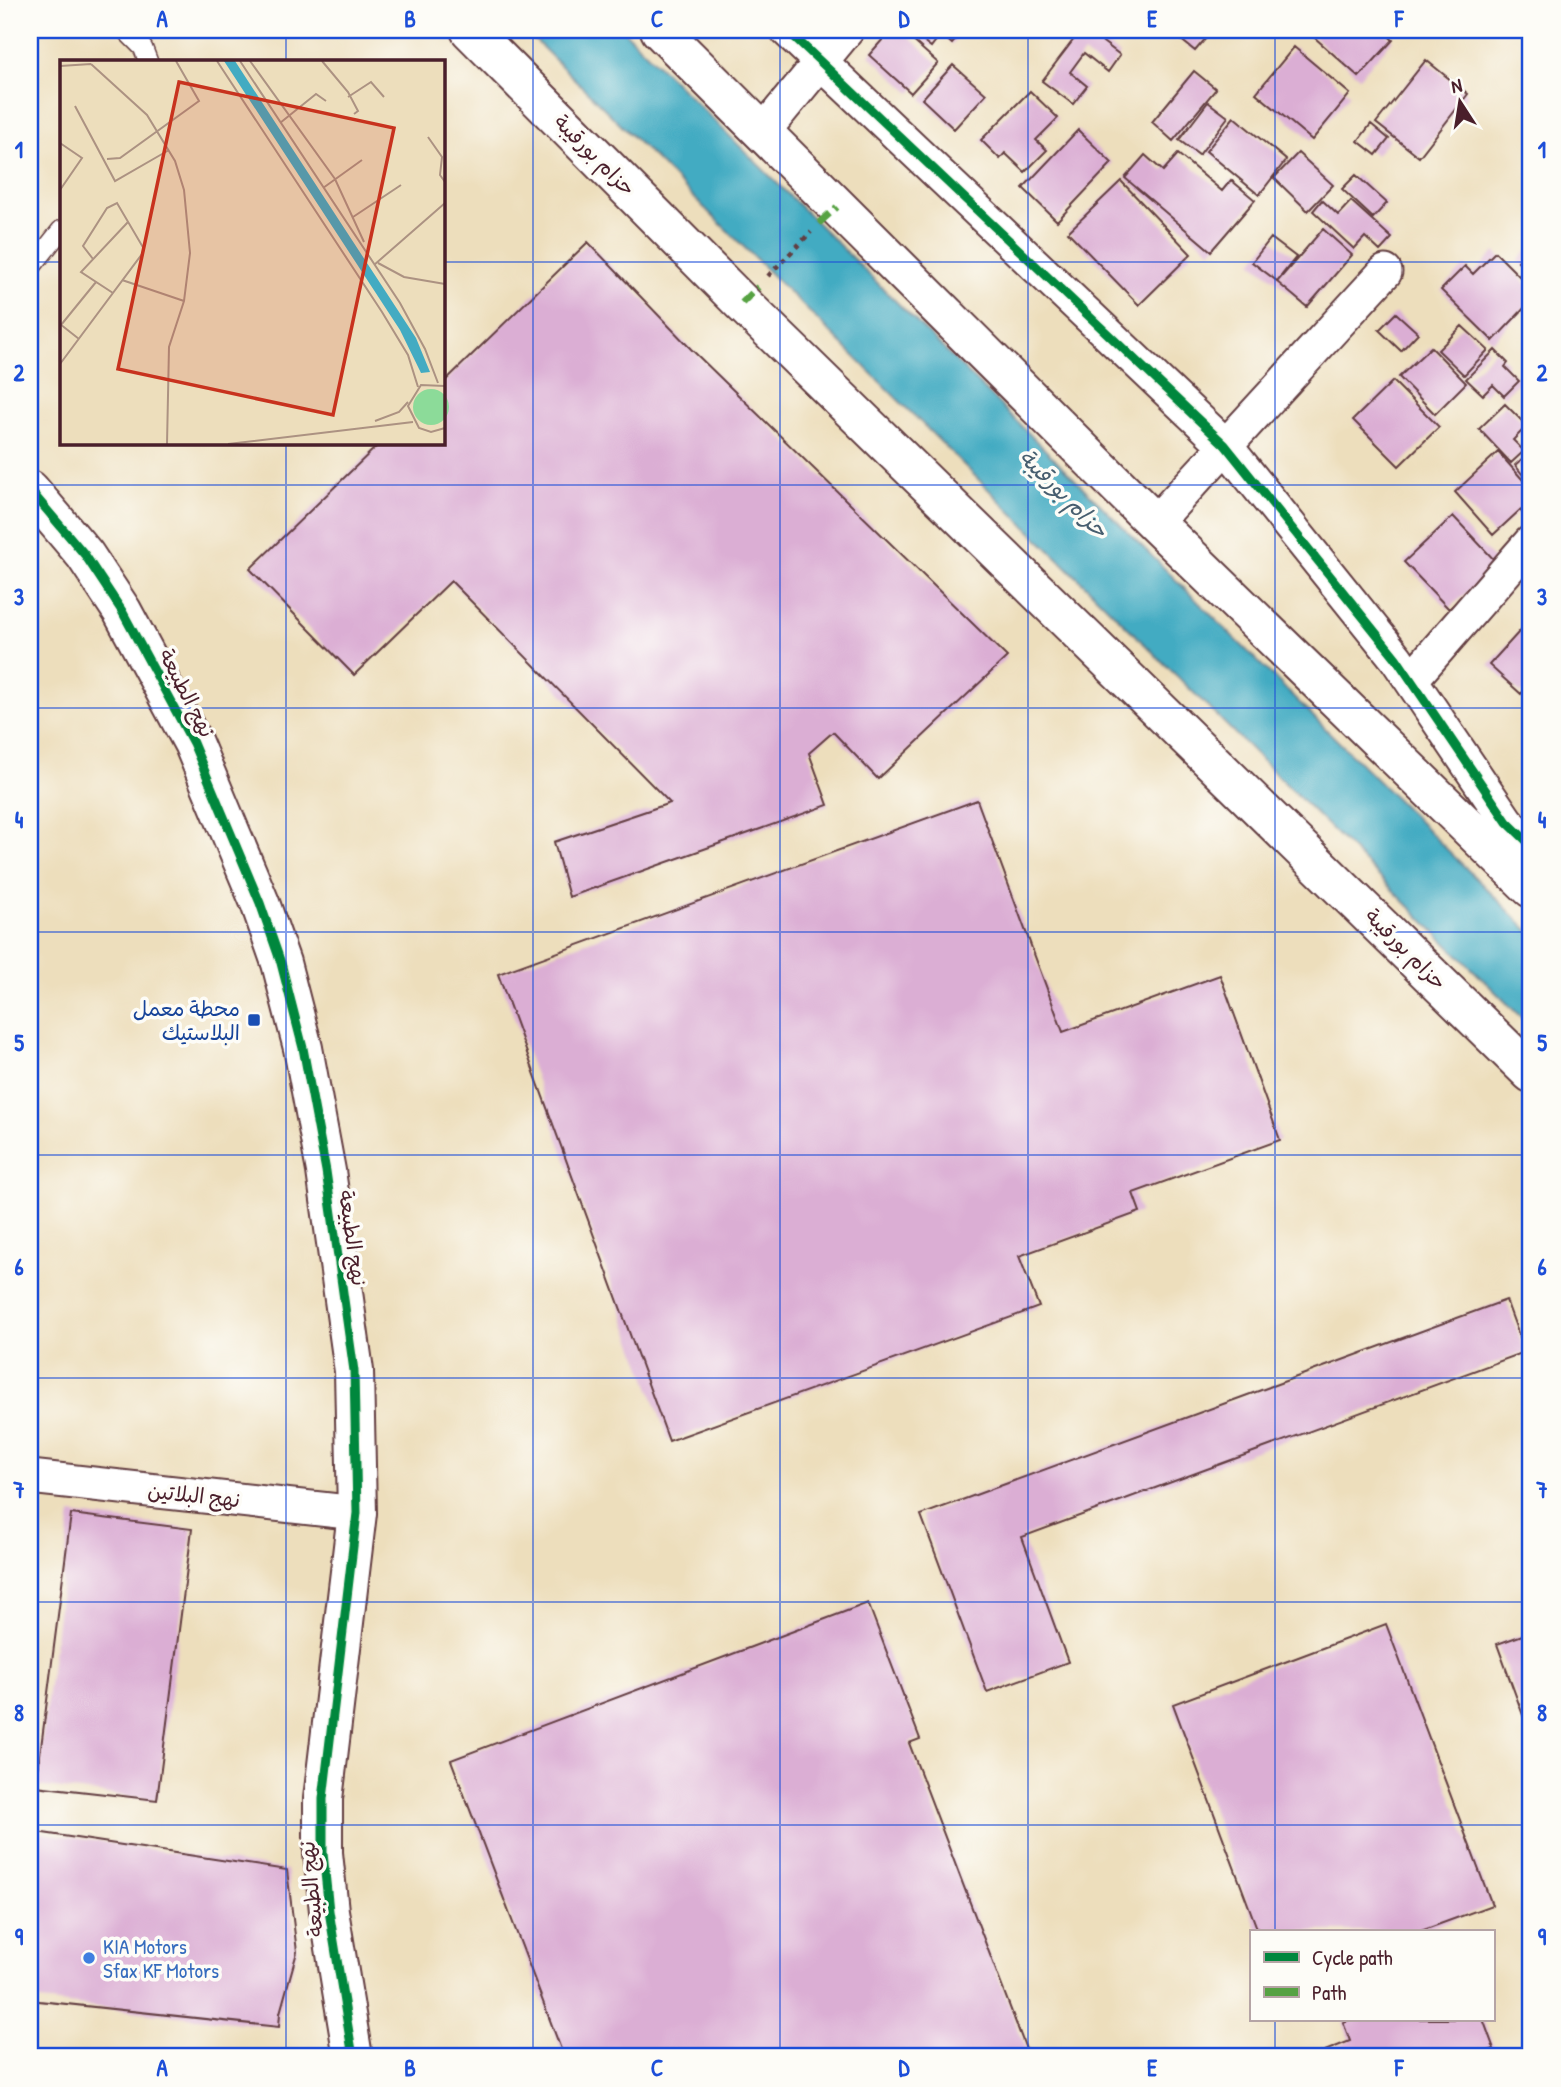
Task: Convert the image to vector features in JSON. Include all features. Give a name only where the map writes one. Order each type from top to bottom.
[{"type":"main road","name":"حزام بورقيبة","points":[[470,30],[742,303],[1531,1073]]},
{"type":"main road","points":[[660,30],[1155,523],[1531,888]]},
{"type":"main road","name":"نهج الطبيعة","points":[[30,490],[85,555],[159,675],[204,767],[260,902],[281,963],[303,1048],[326,1171],[354,1371],[357,1513],[323,1799],[323,1853],[329,1911],[353,2057]]},
{"type":"street","points":[[786,30],[821,60],[1225,445],[1411,680],[1507,822],[1531,845]]},
{"type":"street","points":[[763,132],[847,30]]},
{"type":"street","points":[[1155,523],[1385,272]]},
{"type":"street","points":[[1411,680],[1531,542]]},
{"type":"street","name":"نهج البلاتين","points":[[30,1477],[357,1513]]},
{"type":"lane","points":[[125,30],[143,48],[148,60]]},
{"type":"lane","points":[[30,269],[60,231]]},
{"type":"path","points":[[766,278],[820,223]]},
{"type":"water","points":[[525,30],[623,30],[1531,933],[1531,1027]]},
{"type":"building","points":[[891,30],[901,30],[938,63],[911,93],[869,55]]},
{"type":"building","points":[[909,30],[964,30],[952,44],[941,34],[931,47]]},
{"type":"building","points":[[1081,30],[1087,30],[1120,55],[1108,72],[1084,53],[1070,72],[1087,86],[1073,104],[1042,81]]},
{"type":"building","points":[[1169,30],[1213,30],[1195,51]]},
{"type":"building","points":[[1306,30],[1382,30],[1393,40],[1359,77]]},
{"type":"building","points":[[1294,47],[1350,94],[1312,140],[1256,93]]},
{"type":"building","points":[[1426,60],[1468,94],[1419,157],[1376,123]]},
{"type":"building","points":[[953,65],[986,94],[954,129],[922,99]]},
{"type":"building","points":[[1194,71],[1216,89],[1173,141],[1152,122]]},
{"type":"building","points":[[1030,91],[1058,118],[1036,140],[1047,150],[1025,172],[1005,153],[1000,159],[981,140]]},
{"type":"building","points":[[1208,102],[1228,117],[1199,155],[1179,140]]},
{"type":"building","points":[[1234,117],[1286,160],[1259,195],[1206,151]]},
{"type":"building","points":[[1371,124],[1389,139],[1376,155],[1358,141]]},
{"type":"building","points":[[1078,130],[1112,163],[1057,221],[1023,188]]},
{"type":"building","points":[[1298,153],[1333,185],[1308,211],[1274,178]]},
{"type":"building","points":[[1178,154],[1222,191],[1231,180],[1255,200],[1211,251],[1125,178],[1145,155],[1163,171]]},
{"type":"building","points":[[1356,175],[1387,203],[1373,218],[1342,189]]},
{"type":"building","points":[[1121,181],[1191,254],[1139,305],[1068,232]]},
{"type":"building","points":[[1322,200],[1338,215],[1351,201],[1392,238],[1380,251],[1365,237],[1354,249],[1313,211]]},
{"type":"building","points":[[1323,229],[1352,255],[1307,307],[1277,282]]},
{"type":"building","points":[[1271,238],[1296,257],[1277,281],[1252,262]]},
{"type":"building","points":[[588,242],[691,349],[1007,657],[878,779],[833,732],[809,753],[828,805],[569,897],[554,842],[670,803],[451,581],[354,675],[250,569],[379,444],[444,444],[444,382]]},
{"type":"building","points":[[1531,247],[1531,273],[1518,261]]},
{"type":"building","points":[[1495,252],[1531,288],[1531,301],[1493,341],[1441,290],[1465,266],[1473,274]]},
{"type":"building","points":[[1396,313],[1418,333],[1401,351],[1379,330]]},
{"type":"building","points":[[1462,326],[1488,350],[1464,375],[1438,350]]},
{"type":"building","points":[[1431,347],[1466,383],[1435,414],[1399,377]]},
{"type":"building","points":[[1495,350],[1508,363],[1505,367],[1519,381],[1504,396],[1493,385],[1483,395],[1466,379]]},
{"type":"building","points":[[1393,381],[1439,427],[1399,466],[1353,420]]},
{"type":"building","points":[[1505,404],[1527,426],[1513,440],[1524,451],[1511,463],[1479,429]]},
{"type":"building","points":[[1531,451],[1531,485],[1515,465]]},
{"type":"building","points":[[1498,452],[1531,489],[1531,516],[1528,519],[1520,510],[1493,535],[1455,492]]},
{"type":"building","points":[[1453,516],[1498,564],[1449,609],[1404,562]]},
{"type":"building","points":[[1528,622],[1531,625],[1531,683],[1521,694],[1489,665]]},
{"type":"building","points":[[977,800],[1063,1032],[1220,975],[1280,1140],[1133,1193],[1140,1212],[1019,1256],[1039,1307],[669,1441],[498,974]]},
{"type":"building","points":[[1506,1300],[1525,1352],[1022,1537],[1068,1662],[987,1692],[921,1515]]},
{"type":"building","points":[[71,1514],[192,1529],[157,1800],[36,1786]]},
{"type":"building","points":[[868,1603],[920,1739],[909,1743],[1029,2057],[564,2057],[451,1760]]},
{"type":"building","points":[[1386,1624],[1492,1905],[1424,1930],[1258,1930],[1173,1704]]},
{"type":"building","points":[[1531,1632],[1531,1737],[1497,1644]]},
{"type":"building","points":[[30,1831],[287,1870],[297,1952],[280,2013],[279,2027],[30,2000]]},
{"type":"building","points":[[1484,2021],[1494,2049],[1473,2057],[1414,2057],[1412,2053],[1402,2057],[1310,2057],[1350,2041],[1343,2022]]},
{"type":"marked path","points":[[819,223],[837,207]]},
{"type":"marked path","points":[[742,303],[758,287]]},
{"type":"cycle path","points":[[787,30],[1225,445],[1396,658],[1507,822],[1531,845]]},
{"type":"cycle path","points":[[30,490],[85,555],[122,611],[193,743],[260,903],[281,963],[303,1048],[326,1171],[354,1371],[357,1513],[323,1799],[323,1853],[329,1911],[353,2057]]},
{"type":"place","name":"محطة معمل البلاستيك","points":[[254,1020]]},
{"type":"place","name":"KIA Motors Sfax KF Motors","points":[[89,1958]]}]
